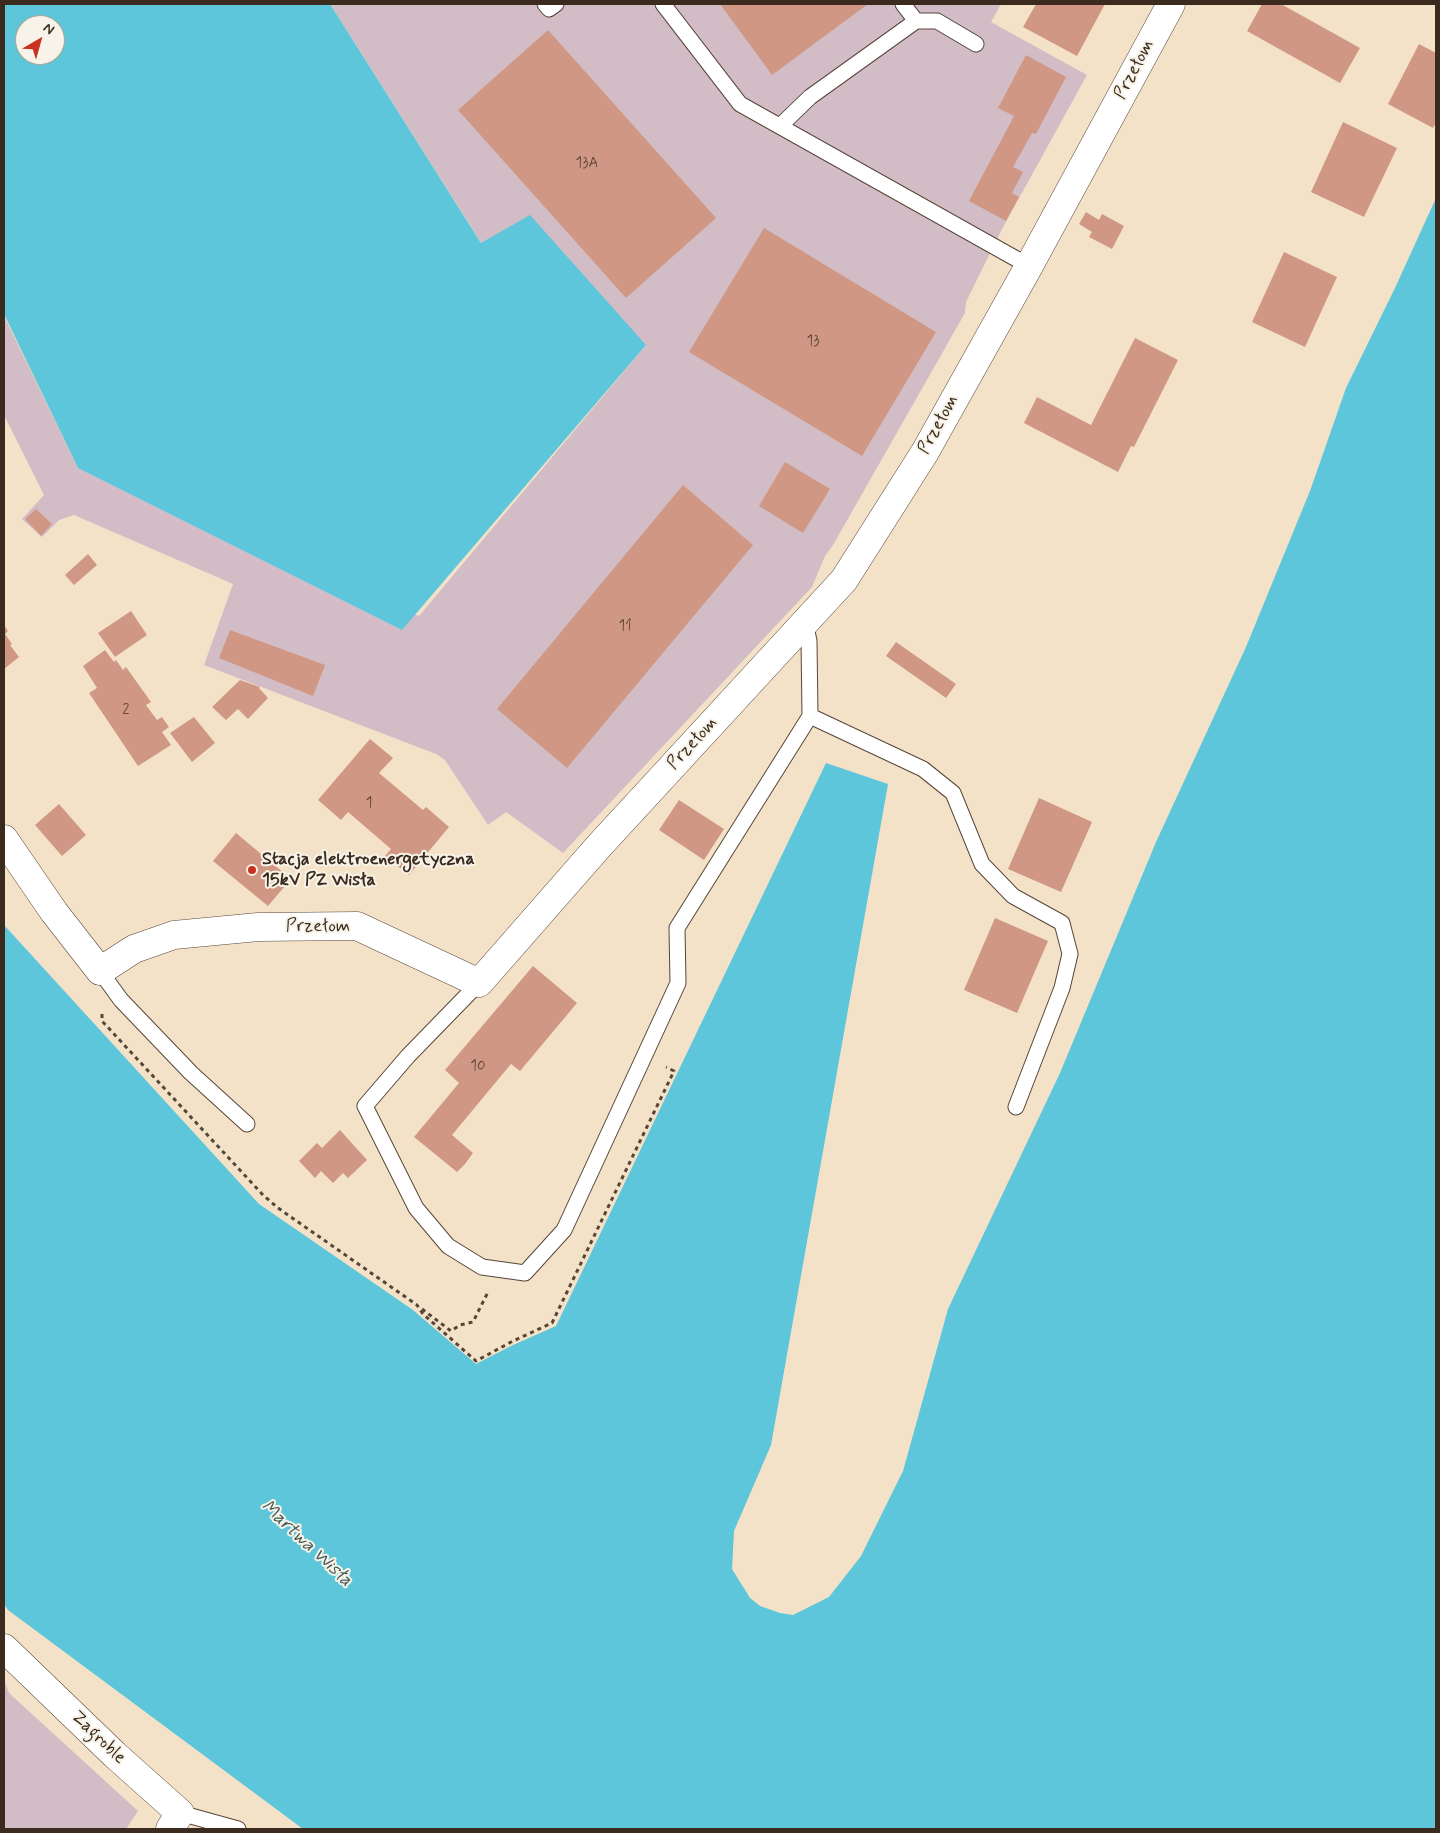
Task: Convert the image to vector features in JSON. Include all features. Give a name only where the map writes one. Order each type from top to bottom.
[{"type":"street","name":"Przełom","points":[[100,971],[134,949],[174,935],[258,927],[357,926],[479,983],[599,846],[844,580],[884,519],[924,452],[1029,266],[1170,4]]},
{"type":"street","points":[[4,839],[54,912],[100,971]]},
{"type":"street","name":"Zagroble","points":[[4,1648],[115,1755],[175,1821]]},
{"type":"lane","points":[[545,4],[550,9],[556,4]]},
{"type":"lane","points":[[663,4],[740,104],[1029,266]]},
{"type":"lane","points":[[903,4],[916,21]]},
{"type":"lane","points":[[780,126],[810,97],[916,21],[937,20],[976,44]]},
{"type":"lane","points":[[479,983],[408,1056],[365,1106],[416,1208],[448,1246],[482,1267],[525,1273],[564,1230],[678,983],[677,928],[810,716],[809,641],[805,622]]},
{"type":"lane","points":[[810,716],[923,769],[953,793],[982,864],[1013,896],[1062,923],[1070,954],[1062,988],[1016,1107]]},
{"type":"lane","points":[[100,971],[121,1000],[191,1073],[247,1124]]},
{"type":"lane","points":[[175,1821],[238,1829]]},
{"type":"path","points":[[102,1021],[262,1195],[451,1331],[460,1325],[473,1322],[499,1270]]},
{"type":"shaded area","points":[[330,4],[1001,4],[991,22],[1087,75],[1002,229],[966,302],[965,313],[825,556],[812,587],[563,853],[506,812],[488,825],[445,760],[436,754],[204,665],[233,584],[74,515],[59,520],[42,537],[22,519],[44,495],[4,415],[4,316],[78,468],[419,616],[646,345],[482,244]]},
{"type":"shaded area","points":[[4,1680],[9,1693],[138,1811],[126,1829],[4,1829]]},
{"type":"water","points":[[4,4],[330,4],[481,243],[530,215],[646,345],[402,630],[78,468],[4,314]]},
{"type":"water","name":"Martwa Wisła","points":[[1436,198],[1436,1829],[303,1829],[8,1610],[4,1604],[4,925],[259,1204],[413,1310],[476,1364],[556,1326],[826,763],[888,784],[771,1445],[734,1531],[732,1569],[750,1598],[760,1606],[780,1613],[793,1615],[829,1597],[861,1556],[903,1471],[948,1309],[1060,1073],[1156,842],[1246,647],[1310,491],[1346,388]]},
{"type":"building","points":[[720,4],[868,4],[772,75]]},
{"type":"building","points":[[1036,4],[1105,4],[1077,56],[1023,27]]},
{"type":"building","points":[[1262,4],[1281,4],[1360,48],[1340,83],[1247,31]]},
{"type":"building","points":[[548,30],[716,218],[626,298],[458,110]]},
{"type":"building","points":[[1419,44],[1436,53],[1436,122],[1433,128],[1388,104]]},
{"type":"building","points":[[1026,55],[1066,77],[1036,134],[1032,133],[1013,167],[1023,172],[1012,193],[1019,197],[1006,221],[969,201],[1014,116],[998,108]]},
{"type":"building","points":[[1343,122],[1397,148],[1364,217],[1311,192]]},
{"type":"building","points":[[1086,212],[1099,220],[1102,214],[1124,226],[1112,249],[1089,237],[1092,232],[1079,224]]},
{"type":"building","points":[[764,228],[936,332],[862,456],[689,352]]},
{"type":"building","points":[[1284,252],[1337,277],[1305,347],[1252,322]]},
{"type":"building","points":[[1135,338],[1178,360],[1134,447],[1131,446],[1118,472],[1024,423],[1037,397],[1091,425]]},
{"type":"building","points":[[785,462],[830,489],[803,533],[759,506]]},
{"type":"building","points":[[683,485],[753,545],[567,768],[497,709]]},
{"type":"building","points":[[36,509],[52,524],[41,536],[25,519]]},
{"type":"building","points":[[88,554],[97,565],[74,585],[65,575]]},
{"type":"building","points":[[131,611],[147,635],[115,657],[98,633]]},
{"type":"building","points":[[4,625],[8,631],[5,634],[12,644],[10,645],[19,657],[4,669]]},
{"type":"building","points":[[230,630],[325,665],[313,696],[219,658]]},
{"type":"building","points":[[896,642],[956,684],[946,698],[886,656]]},
{"type":"building","points":[[105,650],[123,670],[126,667],[151,702],[146,705],[157,720],[162,717],[169,727],[162,732],[171,745],[138,766],[89,693],[97,688],[83,666]]},
{"type":"building","points":[[240,680],[260,687],[268,698],[248,719],[238,709],[226,720],[212,707]]},
{"type":"building","points":[[194,717],[215,743],[192,762],[170,733]]},
{"type":"building","points":[[370,739],[393,758],[379,773],[423,810],[426,807],[449,827],[409,875],[385,856],[391,849],[348,812],[341,820],[318,800]]},
{"type":"building","points":[[1039,798],[1092,822],[1061,892],[1008,869]]},
{"type":"building","points":[[679,800],[724,829],[704,860],[659,830]]},
{"type":"building","points":[[59,804],[86,835],[62,856],[35,825]]},
{"type":"building","name":"Stacja elektroenergetyczna 15kV PZ Wisła","points":[[236,833],[291,879],[268,906],[213,861]]},
{"type":"building","points":[[995,918],[1048,941],[1017,1013],[964,990]]},
{"type":"building","points":[[533,966],[577,1003],[520,1071],[511,1064],[452,1135],[473,1153],[457,1172],[414,1137],[459,1083],[445,1070]]},
{"type":"building","points":[[340,1130],[367,1160],[348,1178],[343,1173],[333,1183],[321,1171],[315,1178],[299,1161],[317,1143],[322,1148]]},
{"type":"place","name":"Stacja elektroenergetyczna 15kV PZ Wisła","points":[[252,870]]}]
